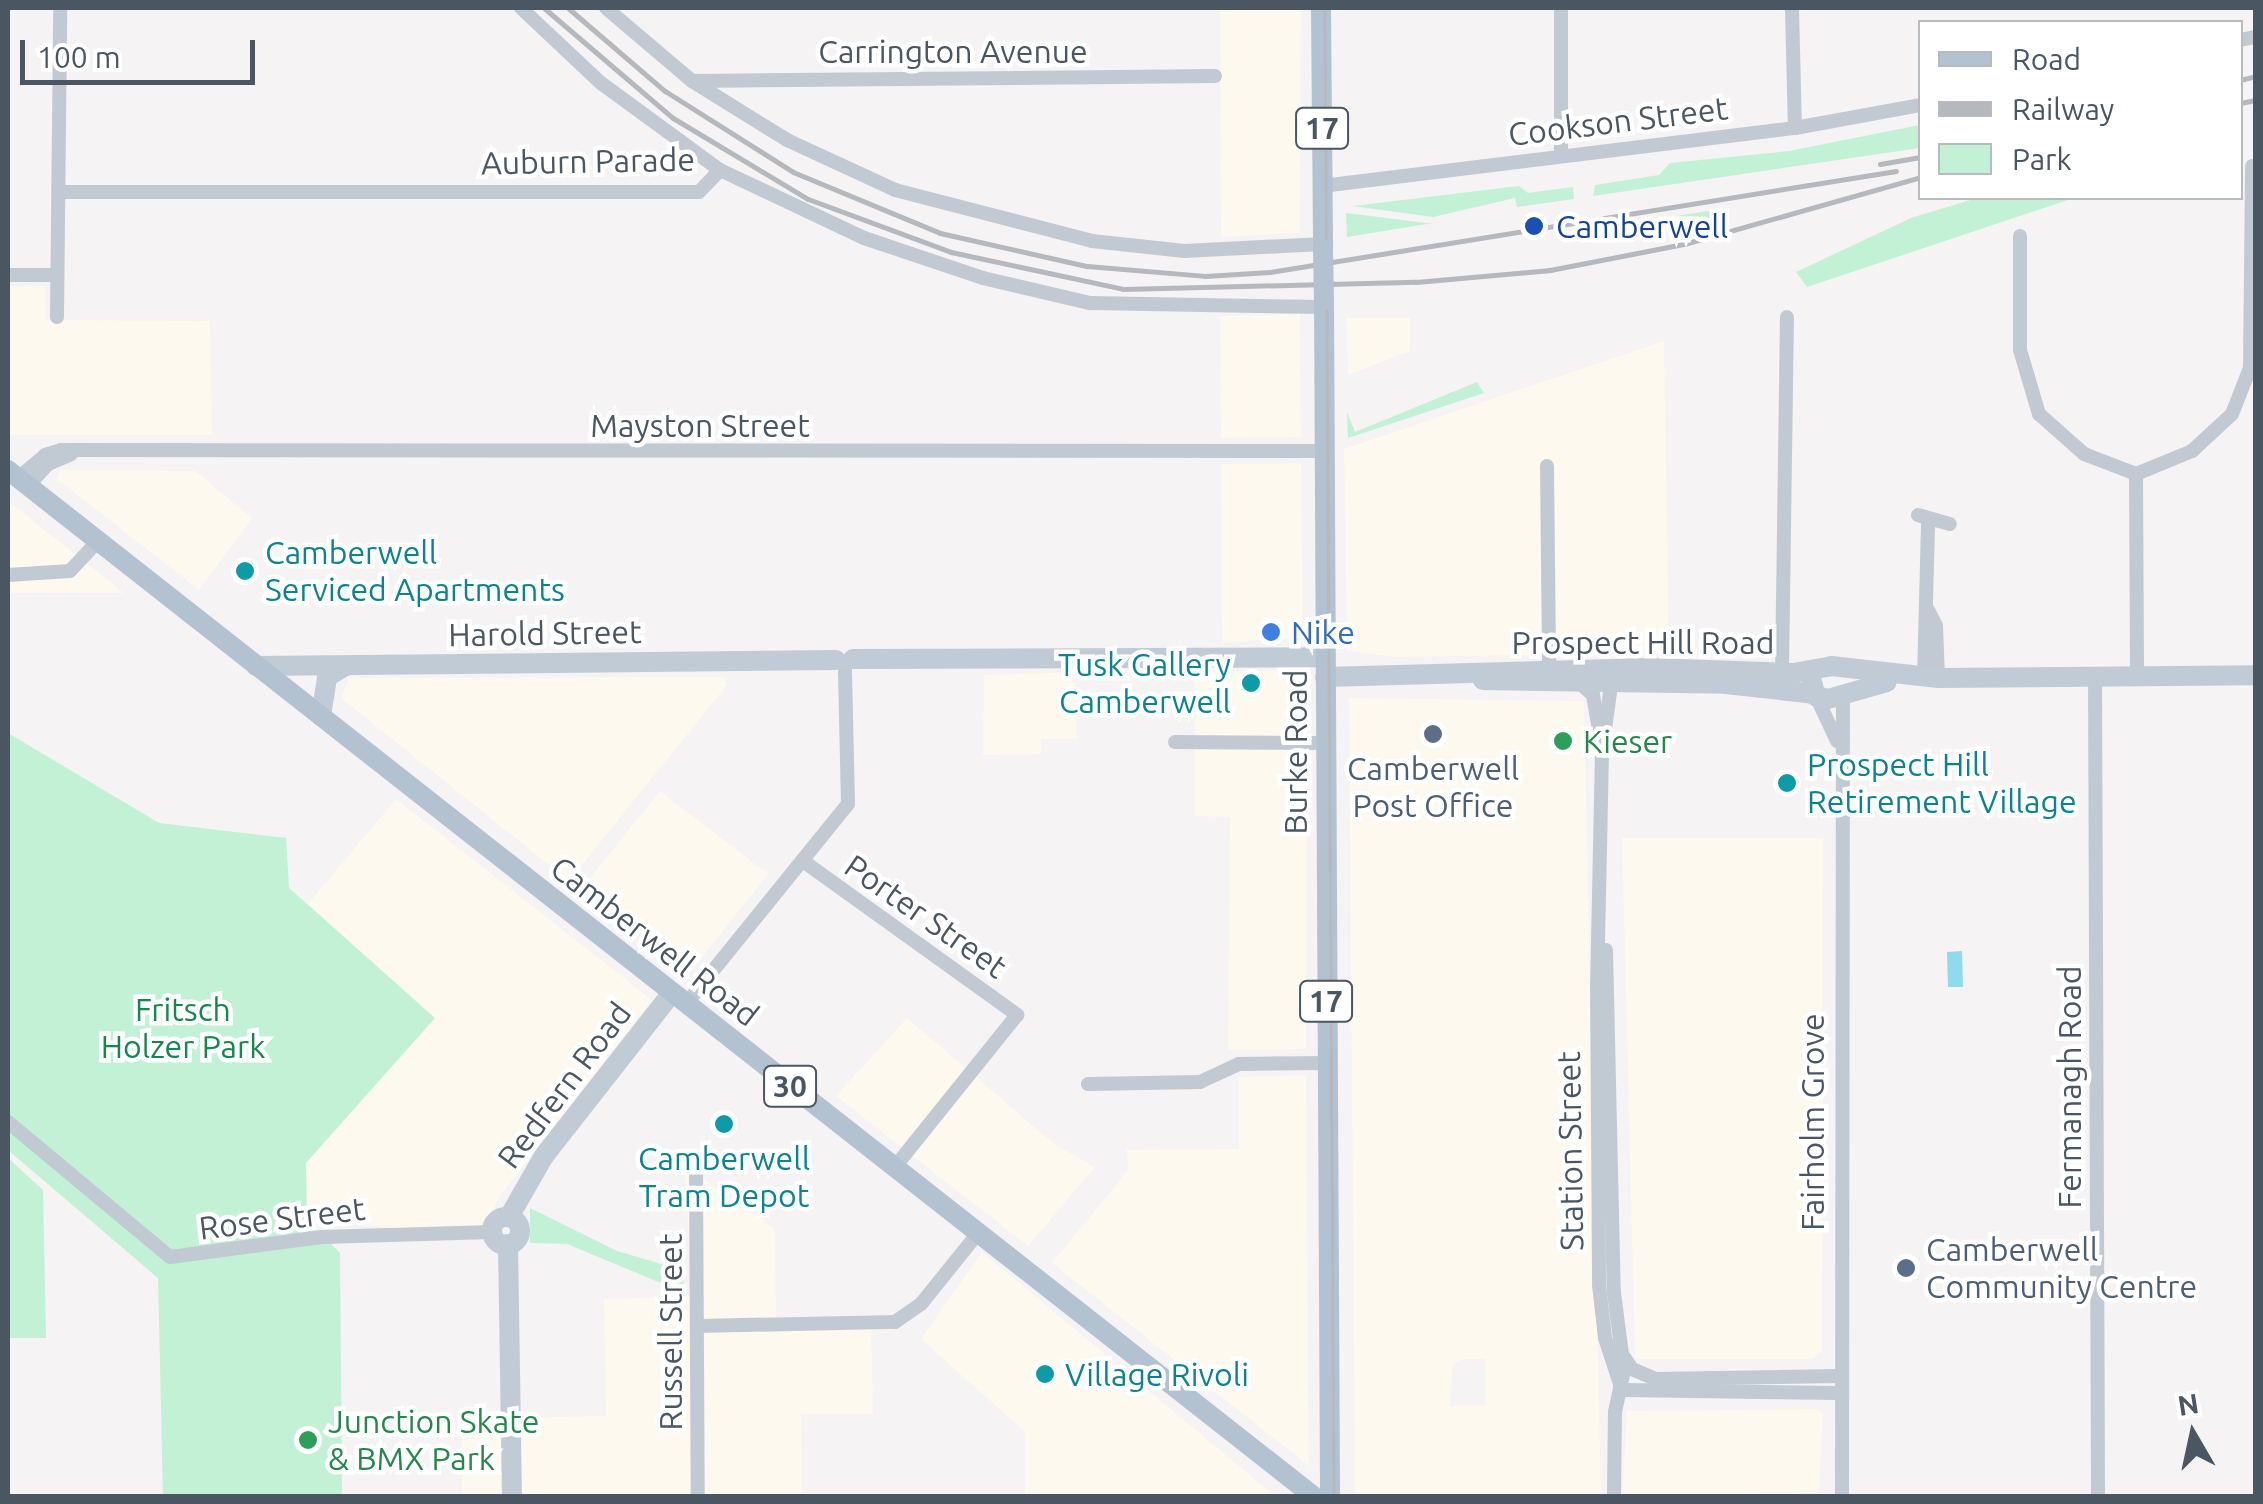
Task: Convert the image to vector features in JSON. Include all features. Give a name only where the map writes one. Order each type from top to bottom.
[{"type":"main road","name":"Burke Road","points":[[1321,8],[1330,1496]]},
{"type":"main road","name":"Camberwell Road","points":[[18,478],[1313,1496]]},
{"type":"street","points":[[57,317],[60,8]]},
{"type":"street","points":[[520,8],[601,83],[720,170]]},
{"type":"street","points":[[606,8],[692,80],[787,140],[895,190],[1013,224],[1184,251],[1323,246]]},
{"type":"street","points":[[1561,8],[1562,154]]},
{"type":"street","points":[[1792,8],[1794,128]]},
{"type":"street","name":"Carrington Avenue","points":[[692,80],[1215,76]]},
{"type":"street","name":"Cookson Street","points":[[1322,186],[1794,128],[1918,106]]},
{"type":"street","points":[[2020,236],[2020,350],[2039,414],[2084,454],[2136,474],[2192,451],[2232,414],[2250,368],[2252,166]]},
{"type":"street","name":"Auburn Parade","points":[[60,192],[698,192],[720,170],[864,238],[1042,293],[1129,306],[1324,303]]},
{"type":"street","points":[[8,275],[57,275]]},
{"type":"street","points":[[1786,681],[1788,316]]},
{"type":"street","name":"Mayston Street","points":[[18,478],[76,452],[1324,450]]},
{"type":"street","points":[[1547,466],[1549,677]]},
{"type":"street","points":[[2136,474],[2137,676]]},
{"type":"street","points":[[1931,678],[1923,518],[1950,524]]},
{"type":"street","points":[[8,575],[70,571],[98,541]]},
{"type":"street","points":[[679,999],[803,861],[848,804],[845,662]]},
{"type":"street","name":"Harold Street","points":[[256,666],[845,662],[1325,667]]},
{"type":"street","points":[[321,716],[327,677],[345,666]]},
{"type":"street","name":"Prospect Hill Road","points":[[1325,667],[1467,676],[1701,676],[1786,681],[1829,668],[1931,678],[2256,675]]},
{"type":"street","points":[[1815,695],[1812,680],[1829,668],[1843,691]]},
{"type":"street","name":"Prospect Hill Road","points":[[1611,684],[1639,684],[1666,676]]},
{"type":"street","points":[[1580,677],[1611,684]]},
{"type":"street","name":"Station Street","points":[[1580,677],[1594,697],[1602,752],[1606,1259],[1622,1390]]},
{"type":"street","name":"Fermanagh Road","points":[[2095,677],[2098,1496]]},
{"type":"street","name":"Prospect Hill Road","points":[[1786,681],[1832,699],[1843,691],[1931,678]]},
{"type":"street","name":"Station Street","points":[[1602,752],[1611,684]]},
{"type":"street","points":[[1610,710],[1624,691],[1639,684]]},
{"type":"street","name":"Fairholm Grove","points":[[1842,1496],[1843,691]]},
{"type":"street","name":"Fairholm Grove","points":[[1815,695],[1840,746]]},
{"type":"street","points":[[1175,742],[1325,743]]},
{"type":"street","name":"Porter Street","points":[[803,861],[1017,1015],[894,1168]]},
{"type":"street","name":"Redfern Road","points":[[500,1238],[520,1232],[509,1217],[544,1156],[679,999]]},
{"type":"street","points":[[1088,1084],[1200,1082],[1240,1064],[1327,1063]]},
{"type":"street","name":"Rose Street","points":[[8,1122],[170,1257],[322,1237],[500,1238]]},
{"type":"street","name":"Russell Street","points":[[696,1167],[698,1496]]},
{"type":"street","points":[[698,1326],[895,1322],[921,1304],[978,1233]]},
{"type":"street","points":[[500,1238],[512,1496]]},
{"type":"street","name":"Station Street","points":[[1612,1332],[1623,1356],[1622,1390],[1615,1412],[1614,1496]]},
{"type":"street","points":[[1623,1356],[1650,1378],[1710,1384],[1729,1393],[1841,1394]]},
{"type":"street","points":[[1729,1376],[1729,1393]]},
{"type":"street","points":[[1622,1390],[1710,1384],[1729,1376],[1841,1376]]},
{"type":"shaded area","points":[[1220,8],[1301,8],[1300,233],[1221,237]]},
{"type":"shaded area","points":[[45,286],[46,320],[210,321],[212,435],[8,435],[8,287]]},
{"type":"shaded area","points":[[1300,314],[1301,437],[1221,438],[1220,316]]},
{"type":"shaded area","points":[[1346,318],[1410,318],[1410,351],[1348,375]]},
{"type":"shaded area","points":[[1664,341],[1669,653],[1396,657],[1347,651],[1344,449]]},
{"type":"shaded area","points":[[1301,463],[1303,637],[1222,642],[1221,464]]},
{"type":"shaded area","points":[[61,470],[195,471],[252,518],[199,590],[56,478]]},
{"type":"shaded area","points":[[8,501],[124,593],[8,593]]},
{"type":"shaded area","points":[[1297,670],[1307,680],[1306,1049],[1228,1050],[1230,817],[1195,816],[1195,672]]},
{"type":"shaded area","points":[[1075,672],[1077,739],[1041,739],[1041,754],[983,755],[984,675]]},
{"type":"shaded area","points":[[723,677],[727,685],[569,881],[341,698],[349,678]]},
{"type":"shaded area","points":[[1349,698],[1584,701],[1601,1496],[1355,1496]],"holes":[[[1463,1359],[1485,1359],[1485,1405],[1450,1406],[1453,1364]]]},
{"type":"shaded area","points":[[660,791],[768,874],[692,970],[586,883]]},
{"type":"shaded area","points":[[396,799],[652,1000],[501,1194],[479,1235],[307,1220],[305,1171],[312,1149],[435,1018],[308,904]]},
{"type":"shaded area","points":[[1622,838],[1823,838],[1822,1351],[1813,1359],[1635,1359]]},
{"type":"shaded area","points":[[907,1018],[1054,1144],[1095,1167],[1028,1246],[836,1096]]},
{"type":"shaded area","points":[[1306,1075],[1309,1466],[1052,1263],[1129,1169],[1126,1150],[1239,1149],[1239,1077]]},
{"type":"shaded area","points":[[684,1165],[775,1229],[776,1317],[871,1315],[873,1414],[801,1414],[802,1496],[462,1496],[462,1419],[606,1416],[604,1299],[693,1296]]},
{"type":"shaded area","points":[[982,1252],[1275,1496],[1025,1496],[1025,1432],[921,1339]]},
{"type":"shaded area","points":[[1818,1409],[1823,1414],[1819,1493],[1622,1496],[1627,1411]]},
{"type":"green space","points":[[1918,125],[1918,148],[1593,196],[1595,185],[1659,175],[1670,163],[1789,151]]},
{"type":"green space","points":[[1519,186],[1528,193],[1573,187],[1574,199],[1517,207],[1515,198],[1433,217],[1353,206]]},
{"type":"green space","points":[[1970,200],[2068,200],[1807,287],[1796,272],[1911,218]]},
{"type":"green space","points":[[1721,209],[1723,224],[1680,236],[1690,229],[1688,218],[1676,216]]},
{"type":"green space","points":[[1346,213],[1426,223],[1433,223],[1347,237]]},
{"type":"green space","points":[[1477,382],[1484,393],[1348,438],[1347,412],[1355,432]]},
{"type":"green space","name":"Fritsch Holzer Park","points":[[8,733],[159,823],[286,838],[289,888],[435,1018],[306,1163],[307,1220],[340,1253],[342,1496],[163,1496],[158,1278],[8,1150]]},
{"type":"green space","points":[[8,1158],[43,1190],[46,1338],[8,1338]]},
{"type":"green space","points":[[530,1208],[617,1251],[682,1270],[685,1293],[567,1244],[530,1243]]},
{"type":"water","points":[[1962,951],[1963,987],[1948,987],[1947,952]]},
{"type":"tram line","points":[[1325,8],[1334,1496]]},
{"type":"railway","points":[[544,8],[673,118],[808,199],[951,252],[1123,289],[1416,282],[1550,270],[1684,244],[1918,178]]},
{"type":"railway","points":[[568,8],[665,91],[793,172],[940,233],[1087,266],[1205,276],[1270,272],[1896,171]]},
{"type":"railway","points":[[2243,79],[2256,76]]},
{"type":"railway","points":[[2243,102],[2256,100]]},
{"type":"railway","points":[[1880,164],[1918,157]]},
{"type":"place","name":"Camberwell","points":[[1534,226]]},
{"type":"place","name":"Camberwell Serviced Apartments","points":[[245,571]]},
{"type":"place","name":"Nike","points":[[1271,632]]},
{"type":"place","name":"Tusk Gallery Camberwell","points":[[1251,683]]},
{"type":"place","name":"Camberwell Post Office","points":[[1433,734]]},
{"type":"place","name":"Kieser","points":[[1563,741]]},
{"type":"place","name":"Prospect Hill Retirement Village","points":[[1787,783]]},
{"type":"place","name":"Camberwell Tram Depot","points":[[724,1124]]},
{"type":"place","name":"Camberwell Community Centre","points":[[1906,1268]]},
{"type":"place","name":"Village Rivoli","points":[[1045,1374]]},
{"type":"place","name":"Junction Skate & BMX Park","points":[[308,1440]]}]
